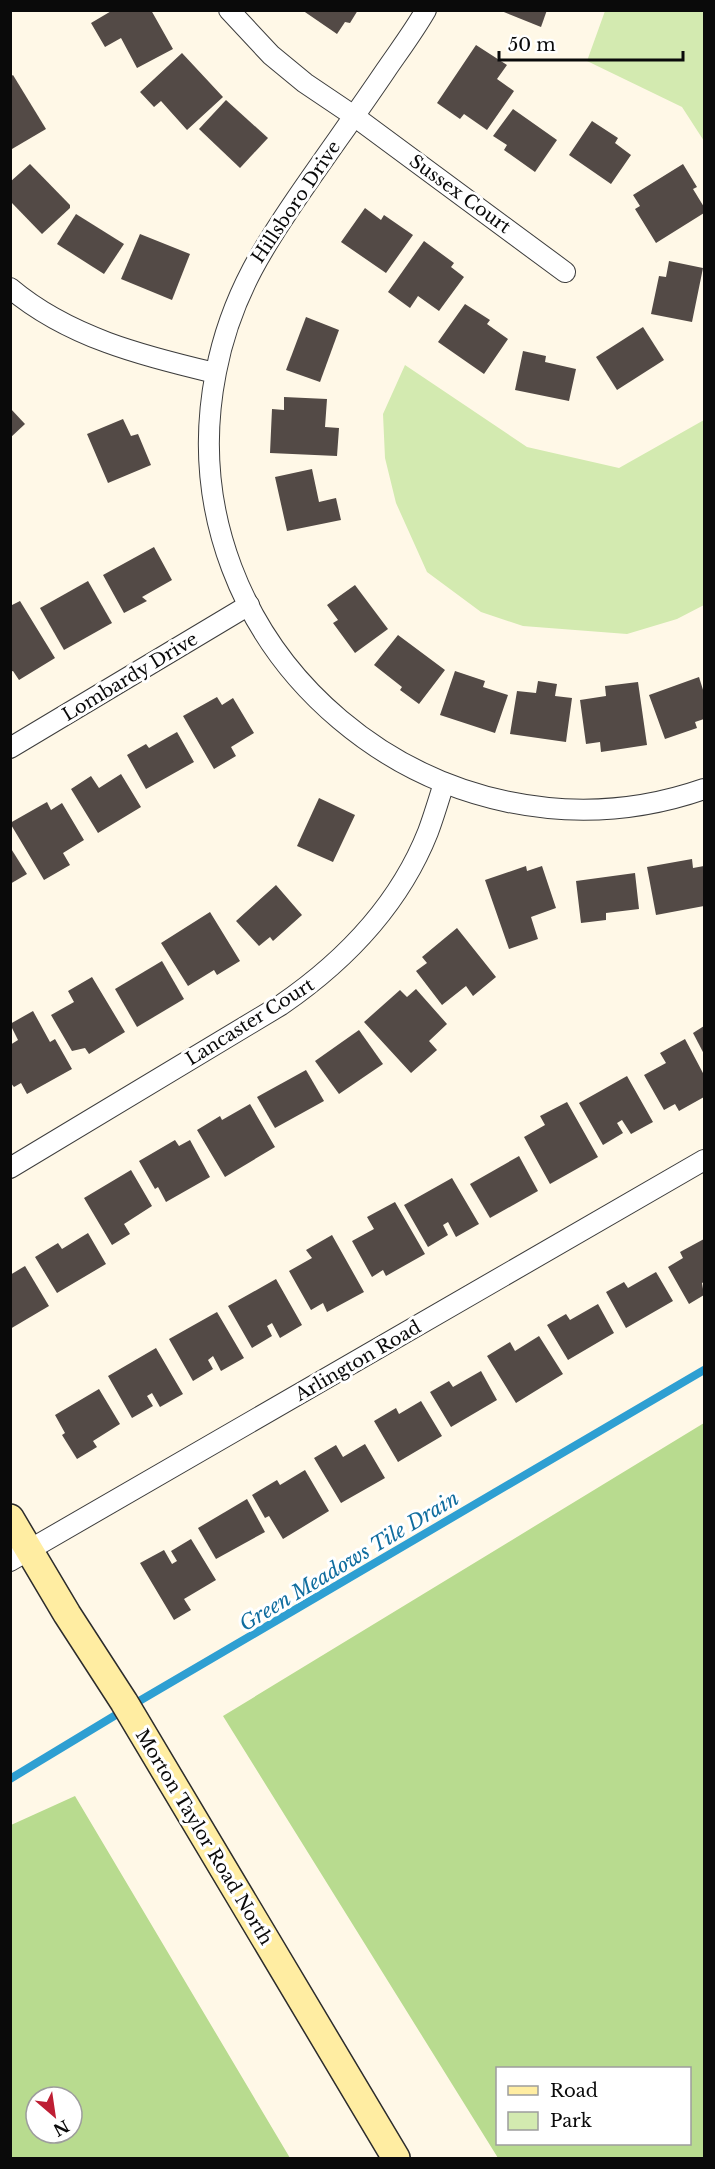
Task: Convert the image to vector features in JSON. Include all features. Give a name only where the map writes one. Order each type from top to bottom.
[{"type":"street","name":"Sussex Court","points":[[229,10],[270,55],[305,83],[354,116],[565,272]]},
{"type":"street","name":"Hillsboro Drive","points":[[426,10],[269,237],[254,264],[229,321],[216,372],[210,424],[212,487],[226,548],[236,578],[249,605],[283,659],[333,714],[388,755],[444,783],[504,801],[563,809],[625,807],[656,802],[705,789]]},
{"type":"street","points":[[11,290],[47,315],[97,339],[155,359],[216,372]]},
{"type":"street","name":"Lombardy Drive","points":[[10,748],[249,605]]},
{"type":"street","name":"Lancaster Court","points":[[10,1168],[282,1005],[339,961],[375,922],[404,879],[428,833],[444,783]]},
{"type":"street","name":"Arlington Road","points":[[19,1555],[705,1161]]},
{"type":"street","name":"Morton Taylor Road North","points":[[10,1518],[19,1555],[67,1614],[128,1709],[396,2158]]},
{"type":"green space","points":[[605,11],[704,11],[704,141],[682,107],[587,61]]},
{"type":"green space","points":[[405,365],[527,447],[619,468],[704,420],[704,605],[677,619],[627,634],[523,626],[481,612],[427,572],[396,503],[385,458],[383,414]]},
{"type":"green space","points":[[704,1423],[704,2158],[498,2158],[223,1716]]},
{"type":"green space","points":[[75,1796],[290,2158],[11,2158],[11,1825]]},
{"type":"building","points":[[113,10],[151,10],[173,49],[137,68],[121,38],[105,47],[91,23]]},
{"type":"building","points":[[302,10],[358,10],[350,23],[345,22],[337,34]]},
{"type":"building","points":[[499,10],[547,10],[541,27]]},
{"type":"building","points":[[476,45],[507,65],[497,79],[514,91],[487,130],[464,114],[460,119],[437,103]]},
{"type":"building","points":[[182,53],[223,97],[187,130],[161,101],[154,107],[140,92]]},
{"type":"building","points":[[13,75],[46,129],[12,149],[10,146],[10,77]]},
{"type":"building","points":[[226,100],[268,138],[240,168],[199,129]]},
{"type":"building","points":[[513,109],[557,140],[535,172],[504,150],[507,145],[493,136]]},
{"type":"building","points":[[592,121],[618,138],[615,143],[631,155],[611,184],[569,155]]},
{"type":"building","points":[[30,164],[70,205],[70,208],[42,234],[10,201],[10,182]]},
{"type":"building","points":[[683,164],[697,187],[693,189],[704,207],[704,213],[656,243],[635,209],[640,206],[633,195]]},
{"type":"building","points":[[365,208],[381,220],[384,215],[413,235],[386,273],[341,242]]},
{"type":"building","points":[[76,214],[124,244],[104,274],[57,244]]},
{"type":"building","points":[[140,234],[190,254],[172,300],[121,279]]},
{"type":"building","points":[[424,241],[454,263],[451,267],[464,277],[439,311],[418,296],[410,308],[388,292]]},
{"type":"building","points":[[669,261],[703,268],[692,322],[651,314],[659,276],[666,277]]},
{"type":"building","points":[[465,304],[490,320],[487,324],[508,339],[484,374],[438,342]]},
{"type":"building","points":[[306,317],[339,330],[320,382],[286,370]]},
{"type":"building","points":[[643,327],[664,360],[617,390],[596,357]]},
{"type":"building","points":[[523,351],[546,356],[545,362],[576,369],[569,401],[515,390]]},
{"type":"building","points":[[284,397],[327,399],[325,427],[339,428],[337,456],[270,453],[272,409],[284,410]]},
{"type":"building","points":[[10,408],[25,424],[10,438]]},
{"type":"building","points":[[123,419],[131,436],[138,434],[151,465],[108,483],[87,434]]},
{"type":"building","points":[[312,469],[319,502],[336,498],[341,520],[287,531],[275,477]]},
{"type":"building","points":[[154,547],[172,580],[142,597],[147,601],[124,613],[103,575]]},
{"type":"building","points":[[88,581],[112,623],[64,650],[40,608]]},
{"type":"building","points":[[355,585],[388,629],[355,653],[333,623],[338,620],[327,605]]},
{"type":"building","points":[[20,601],[55,658],[19,680],[13,671],[10,672],[10,606]]},
{"type":"building","points":[[398,635],[445,670],[419,704],[400,690],[402,687],[374,665]]},
{"type":"building","points":[[455,671],[485,681],[483,687],[508,695],[495,733],[440,715]]},
{"type":"building","points":[[699,677],[704,693],[704,719],[695,722],[697,728],[665,739],[649,695]]},
{"type":"building","points":[[538,681],[557,684],[555,696],[572,698],[566,742],[510,734],[517,691],[536,693]]},
{"type":"building","points":[[638,682],[647,745],[601,752],[600,742],[586,744],[580,700],[606,696],[605,686]]},
{"type":"building","points":[[217,697],[222,705],[233,698],[254,733],[231,747],[236,756],[214,769],[183,716]]},
{"type":"building","points":[[177,732],[194,762],[146,789],[127,755],[146,744],[149,748]]},
{"type":"building","points":[[121,774],[141,807],[98,833],[71,789],[91,776],[99,788]]},
{"type":"building","points":[[319,798],[355,815],[333,862],[297,846]]},
{"type":"building","points":[[47,802],[51,810],[62,803],[84,840],[63,853],[70,865],[44,880],[10,823]]},
{"type":"building","points":[[10,847],[27,874],[10,884]]},
{"type":"building","points":[[692,859],[693,868],[704,866],[704,906],[656,915],[647,867]]},
{"type":"building","points":[[526,866],[527,871],[542,866],[556,908],[531,917],[538,939],[509,949],[485,880]]},
{"type":"building","points":[[635,873],[639,909],[606,913],[606,920],[581,923],[576,881]]},
{"type":"building","points":[[276,885],[302,915],[273,941],[270,937],[259,946],[236,921]]},
{"type":"building","points":[[210,912],[240,961],[217,975],[214,970],[188,986],[161,943]]},
{"type":"building","points":[[457,928],[496,977],[473,996],[466,986],[442,1005],[416,971],[427,963],[422,957]]},
{"type":"building","points":[[162,961],[184,999],[137,1027],[115,989]]},
{"type":"building","points":[[92,977],[125,1032],[89,1054],[85,1048],[72,1051],[51,1015],[74,1002],[68,991]]},
{"type":"building","points":[[416,989],[447,1024],[429,1041],[437,1050],[411,1073],[364,1022],[400,990],[407,997]]},
{"type":"building","points":[[33,1011],[50,1042],[55,1039],[72,1069],[27,1094],[21,1083],[14,1087],[10,1082],[10,1045],[18,1040],[10,1024]]},
{"type":"building","points":[[704,1026],[704,1054],[693,1033]]},
{"type":"building","points":[[359,1030],[383,1064],[339,1094],[315,1061]]},
{"type":"building","points":[[685,1039],[704,1075],[704,1097],[679,1111],[675,1104],[664,1110],[644,1075],[666,1063],[660,1053]]},
{"type":"building","points":[[306,1070],[324,1101],[275,1128],[257,1097]]},
{"type":"building","points":[[627,1076],[653,1122],[631,1134],[622,1120],[617,1123],[623,1133],[603,1145],[579,1103]]},
{"type":"building","points":[[567,1102],[598,1157],[550,1184],[524,1137],[545,1125],[540,1116]]},
{"type":"building","points":[[250,1104],[275,1147],[225,1177],[197,1130],[220,1116],[222,1120]]},
{"type":"building","points":[[175,1140],[179,1146],[190,1140],[210,1177],[166,1202],[158,1187],[155,1189],[139,1161]]},
{"type":"building","points":[[519,1156],[538,1191],[490,1218],[470,1184]]},
{"type":"building","points":[[131,1170],[152,1206],[124,1224],[130,1234],[112,1245],[84,1198]]},
{"type":"building","points":[[452,1178],[479,1224],[456,1237],[448,1222],[443,1225],[448,1235],[428,1247],[404,1205]]},
{"type":"building","points":[[395,1202],[425,1254],[386,1276],[383,1270],[372,1277],[352,1241],[374,1229],[367,1217]]},
{"type":"building","points":[[88,1233],[106,1264],[57,1293],[35,1257],[58,1243],[62,1249]]},
{"type":"building","points":[[332,1235],[364,1292],[327,1312],[323,1303],[311,1310],[289,1271],[312,1258],[306,1250]]},
{"type":"building","points":[[704,1239],[704,1282],[702,1283],[704,1295],[689,1304],[668,1267],[683,1258],[680,1252]]},
{"type":"building","points":[[25,1266],[49,1306],[10,1329],[10,1275]]},
{"type":"building","points":[[656,1272],[673,1301],[626,1328],[606,1292],[624,1282],[628,1288]]},
{"type":"building","points":[[276,1279],[302,1325],[280,1338],[272,1323],[267,1326],[272,1336],[252,1348],[228,1306]]},
{"type":"building","points":[[598,1304],[614,1333],[568,1360],[547,1325],[566,1314],[570,1320]]},
{"type":"building","points":[[217,1312],[244,1358],[221,1371],[213,1356],[208,1360],[213,1369],[193,1381],[169,1339]]},
{"type":"building","points":[[539,1336],[563,1374],[516,1403],[487,1356],[510,1342],[515,1351]]},
{"type":"building","points":[[156,1348],[183,1394],[160,1407],[152,1393],[147,1396],[153,1406],[132,1418],[108,1376]]},
{"type":"building","points":[[481,1371],[497,1400],[451,1427],[430,1392],[449,1381],[453,1387]]},
{"type":"building","points":[[99,1389],[120,1424],[93,1441],[97,1447],[77,1459],[62,1435],[65,1433],[55,1415]]},
{"type":"building","points":[[421,1401],[442,1436],[398,1462],[374,1421],[396,1408],[399,1414]]},
{"type":"building","points":[[365,1444],[385,1478],[341,1503],[314,1458],[336,1445],[343,1457]]},
{"type":"building","points":[[305,1470],[329,1511],[283,1539],[269,1516],[265,1518],[252,1495],[277,1480],[280,1485]]},
{"type":"building","points":[[247,1499],[265,1532],[216,1559],[198,1528]]},
{"type":"building","points":[[191,1539],[216,1580],[184,1599],[191,1610],[174,1620],[140,1563],[164,1550],[172,1564],[177,1561],[171,1551]]},
{"type":"waterway","name":"Green Meadows Tile Drain","points":[[10,1779],[704,1370]]}]
